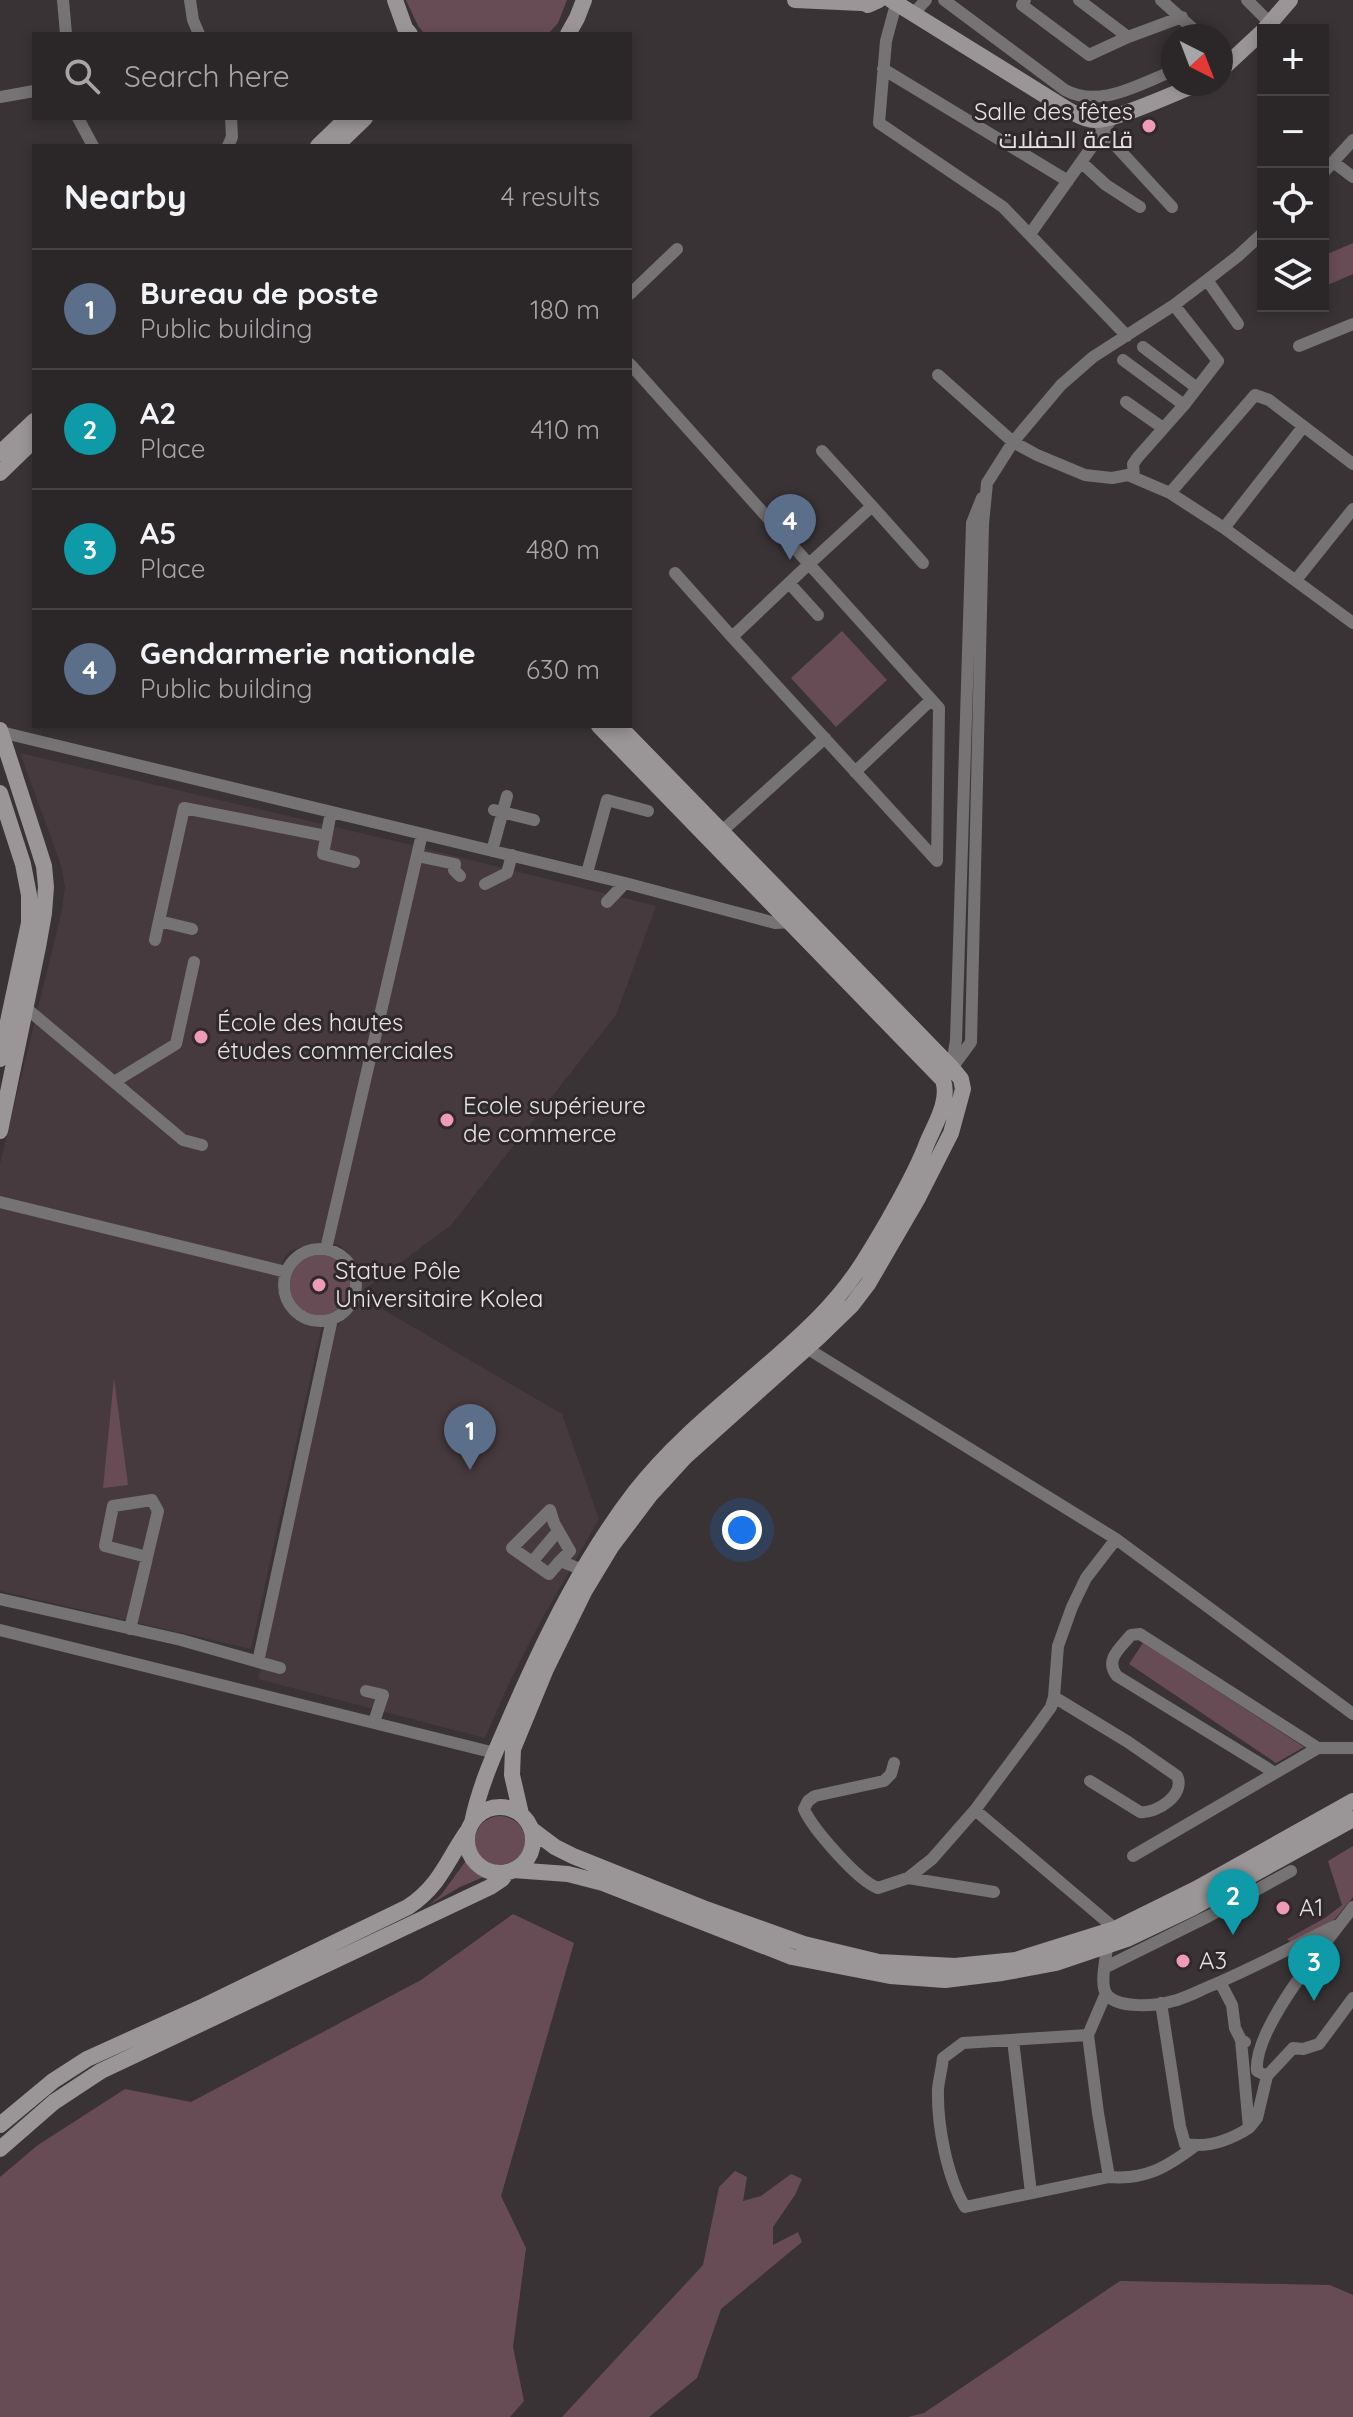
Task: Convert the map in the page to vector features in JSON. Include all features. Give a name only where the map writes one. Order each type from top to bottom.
[{"type":"main road","points":[[395,0],[407,32]]},
{"type":"main road","points":[[795,0],[877,2],[913,14],[1089,120],[1105,123],[1169,96]]},
{"type":"main road","points":[[1269,24],[1290,0]]},
{"type":"main road","points":[[569,32],[585,1]]},
{"type":"main road","points":[[1233,56],[1257,36]]},
{"type":"main road","points":[[320,144],[345,120]]},
{"type":"main road","points":[[338,144],[363,120]]},
{"type":"main road","points":[[0,453],[32,423]]},
{"type":"main road","points":[[0,473],[32,442]]},
{"type":"main road","points":[[601,728],[788,923],[947,1074]]},
{"type":"main road","points":[[621,728],[806,920],[947,1074],[946,1090],[918,1167],[866,1261],[800,1344],[651,1494],[611,1547],[585,1590],[516,1739],[511,1763],[521,1814],[531,1829],[564,1852],[703,1908],[804,1944],[879,1962],[955,1966],[1016,1960],[1121,1934],[1192,1908],[1353,1819]]},
{"type":"main road","points":[[0,731],[44,866],[46,887],[44,913],[0,1131]]},
{"type":"main road","points":[[0,793],[23,864],[29,895],[29,923],[0,1059]]},
{"type":"main road","points":[[800,1344],[693,1428],[658,1464],[601,1539],[531,1671],[479,1793],[467,1840],[475,1862],[495,1872],[568,1874],[603,1883],[792,1957],[890,1976],[945,1980],[1056,1963],[1107,1947],[1121,1934],[1196,1889],[1353,1801]]},
{"type":"main road","points":[[0,2125],[53,2081],[87,2059],[408,1907],[440,1878],[479,1815],[500,1807],[521,1814]]},
{"type":"main road","points":[[0,2149],[54,2102],[101,2071],[490,1887],[523,1863],[533,1841],[531,1829]]},
{"type":"street","points":[[63,0],[66,32]]},
{"type":"street","points":[[190,0],[198,32]]},
{"type":"street","points":[[913,14],[926,0]]},
{"type":"street","points":[[944,0],[1065,90],[1081,97],[1101,98],[1161,76]]},
{"type":"street","points":[[1025,0],[1022,5],[1089,55],[1182,17]]},
{"type":"street","points":[[1079,0],[1128,37]]},
{"type":"street","points":[[1161,0],[1189,24]]},
{"type":"street","points":[[1247,0],[1263,24]]},
{"type":"street","points":[[877,2],[886,41],[879,123],[995,201],[1127,336]]},
{"type":"street","points":[[883,69],[1068,181]]},
{"type":"street","points":[[0,97],[32,91]]},
{"type":"street","points":[[79,120],[92,144]]},
{"type":"street","points":[[229,144],[233,128],[231,120]]},
{"type":"street","points":[[1030,234],[1105,123],[1172,207]]},
{"type":"street","points":[[1328,168],[1352,143]]},
{"type":"street","points":[[1081,162],[1106,185],[1140,207]]},
{"type":"street","points":[[1333,162],[1353,177]]},
{"type":"street","points":[[947,1074],[971,1042],[977,524],[987,483],[1013,442],[1061,385],[1093,357],[1174,305],[1258,240]]},
{"type":"street","points":[[632,292],[677,249]]},
{"type":"street","points":[[1207,280],[1238,324]]},
{"type":"street","points":[[1134,477],[1133,464],[1218,361],[1174,305]]},
{"type":"street","points":[[1299,346],[1353,324]]},
{"type":"street","points":[[1143,347],[1197,388]]},
{"type":"street","points":[[1123,360],[1184,405]]},
{"type":"street","points":[[632,366],[939,708],[937,861],[675,573]]},
{"type":"street","points":[[938,375],[1013,442],[1085,475],[1112,478],[1128,475],[1170,493],[1224,528],[1353,623]]},
{"type":"street","points":[[1170,493],[1255,395],[1269,400],[1353,464]]},
{"type":"street","points":[[1126,402],[1163,428]]},
{"type":"street","points":[[1224,528],[1303,427]]},
{"type":"street","points":[[822,451],[923,563]]},
{"type":"street","points":[[732,637],[872,506]]},
{"type":"street","points":[[1296,580],[1353,509]]},
{"type":"street","points":[[789,583],[818,615]]},
{"type":"street","points":[[855,772],[931,700]]},
{"type":"street","points":[[0,731],[587,873],[775,923],[806,920]]},
{"type":"street","points":[[721,832],[750,799],[825,738]]},
{"type":"street","points":[[492,851],[498,811],[507,796]]},
{"type":"street","points":[[587,873],[607,800],[648,811]]},
{"type":"street","points":[[155,940],[184,808],[326,836]]},
{"type":"street","points":[[498,811],[534,820]]},
{"type":"street","points":[[331,812],[323,854],[354,862]]},
{"type":"street","points":[[326,1249],[422,834]]},
{"type":"street","points":[[485,884],[507,873],[512,855]]},
{"type":"street","points":[[417,856],[455,864],[454,870],[460,876]]},
{"type":"street","points":[[607,902],[625,883]]},
{"type":"street","points":[[159,921],[192,929]]},
{"type":"street","points":[[114,1082],[176,1044],[194,962]]},
{"type":"street","points":[[26,1008],[183,1140],[202,1145]]},
{"type":"street","points":[[0,1202],[286,1272]]},
{"type":"street","points":[[326,1249],[336,1252],[351,1267],[356,1287],[349,1306],[332,1319],[312,1320],[294,1310],[284,1292],[286,1272],[291,1263],[306,1251],[326,1249]]},
{"type":"street","points":[[258,1662],[332,1319]]},
{"type":"street","points":[[800,1344],[1116,1539],[1353,1714]]},
{"type":"street","points":[[130,1629],[158,1511],[152,1500],[113,1506],[105,1546],[147,1557]]},
{"type":"street","points":[[550,1510],[570,1551],[560,1561],[549,1574],[512,1548],[550,1510]]},
{"type":"street","points":[[532,1562],[558,1531]]},
{"type":"street","points":[[894,1763],[891,1774],[884,1781],[815,1796],[804,1809],[812,1824],[842,1859],[878,1888],[908,1878],[932,1859],[975,1810],[1051,1707],[1058,1646],[1072,1607],[1086,1578],[1116,1539]]},
{"type":"street","points":[[560,1561],[583,1570]]},
{"type":"street","points":[[0,1599],[280,1668]]},
{"type":"street","points":[[0,1630],[495,1753]]},
{"type":"street","points":[[1275,1773],[1117,1676],[1112,1667],[1112,1657],[1131,1635],[1140,1634],[1318,1748]]},
{"type":"street","points":[[366,1691],[383,1695],[374,1722]]},
{"type":"street","points":[[1054,1697],[1128,1742],[1180,1781],[1169,1800],[1146,1813],[1090,1781]]},
{"type":"street","points":[[1133,1856],[1318,1748],[1353,1748]]},
{"type":"street","points":[[975,1810],[1121,1934]]},
{"type":"street","points":[[1106,1967],[1291,1871]]},
{"type":"street","points":[[908,1878],[994,1892]]},
{"type":"street","points":[[1267,2076],[1257,2071],[1260,2046],[1286,1998],[1319,1949],[1353,1907]]},
{"type":"street","points":[[1107,1947],[1102,1982],[1106,1993],[1115,2001],[1144,2006],[1173,2001],[1220,1982],[1341,1923]]},
{"type":"street","points":[[1220,1982],[1232,2005],[1235,2028],[1241,2040],[1249,2128]]},
{"type":"street","points":[[1106,1993],[1088,2035],[1109,2177]]},
{"type":"street","points":[[1161,2003],[1180,2126],[1185,2144],[1195,2146],[1230,2140],[1249,2128],[1257,2118],[1267,2076],[1293,2048],[1303,2049],[1319,2044],[1353,1998]]},
{"type":"street","points":[[1088,2035],[963,2043],[943,2058],[938,2089],[944,2151],[958,2196],[965,2207],[1109,2177],[1151,2174],[1195,2146]]},
{"type":"street","points":[[1013,2040],[1031,2193]]},
{"type":"street","points":[[1241,2040],[1260,2046]]},
{"type":"shaded area","points":[[406,0],[567,0],[558,23],[550,32],[423,32]]},
{"type":"shaded area","points":[[1353,243],[1353,274],[1329,284],[1329,253]]},
{"type":"shaded area","points":[[842,631],[887,680],[836,727],[791,678]]},
{"type":"shaded area","name":"École des hautes études commerciales","points":[[20,753],[416,846],[322,1242],[291,1250],[281,1267],[0,1196],[0,1164],[65,887],[61,865]]},
{"type":"shaded area","name":"Ecole supérieure de commerce","points":[[422,848],[656,906],[616,1015],[451,1225],[361,1292],[362,1282],[356,1262],[341,1246],[332,1243]]},
{"type":"shaded area","points":[[0,1208],[279,1275],[278,1290],[288,1310],[300,1320],[322,1325],[251,1649],[0,1591]]},
{"type":"shaded area","points":[[320,1255],[332,1257],[341,1264],[348,1273],[348,1297],[341,1306],[332,1313],[320,1315],[308,1313],[299,1306],[292,1297],[290,1285],[292,1273],[299,1264],[308,1257]]},
{"type":"shaded area","points":[[360,1296],[562,1414],[599,1519],[538,1626],[485,1738],[258,1679],[337,1327],[356,1306]]},
{"type":"shaded area","points":[[114,1378],[128,1485],[103,1488]]},
{"type":"shaded area","points":[[1143,1643],[1304,1747],[1276,1763],[1129,1664]]},
{"type":"shaded area","points":[[500,1816],[518,1823],[525,1841],[518,1859],[500,1866],[482,1859],[475,1841],[482,1823]]},
{"type":"shaded area","points":[[1353,1846],[1353,1897],[1335,1919],[1291,1942],[1287,1939],[1342,1905],[1328,1861]]},
{"type":"shaded area","points":[[468,1858],[486,1876],[429,1905],[441,1895]]},
{"type":"shaded area","points":[[513,1914],[574,1943],[501,2196],[526,2248],[513,2347],[524,2401],[510,2417],[0,2417],[0,2177],[38,2145],[125,2089],[191,2102],[421,1980]]},
{"type":"shaded area","points":[[735,2171],[747,2177],[743,2201],[761,2196],[791,2174],[802,2179],[773,2227],[773,2245],[798,2232],[802,2242],[721,2309],[697,2378],[649,2417],[562,2417],[703,2265],[719,2187]]},
{"type":"shaded area","points":[[1120,2281],[1330,2285],[1353,2295],[1353,2417],[908,2417],[924,2413]]},
{"type":"place","name":"Salle des fêtes قاعة الحفلات","points":[[1149,126]]},
{"type":"place","name":"Gendarmerie nationale","points":[[790,560]]},
{"type":"place","name":"École des hautes études commerciales","points":[[201,1037]]},
{"type":"place","name":"Ecole supérieure de commerce","points":[[447,1120]]},
{"type":"place","name":"Statue Pôle Universitaire Kolea","points":[[319,1285]]},
{"type":"place","name":"Bureau de poste","points":[[470,1470]]},
{"type":"place","name":"A1","points":[[1283,1908]]},
{"type":"place","name":"A2","points":[[1233,1935]]},
{"type":"place","name":"A3","points":[[1183,1961]]},
{"type":"place","name":"A5","points":[[1314,2001]]}]
